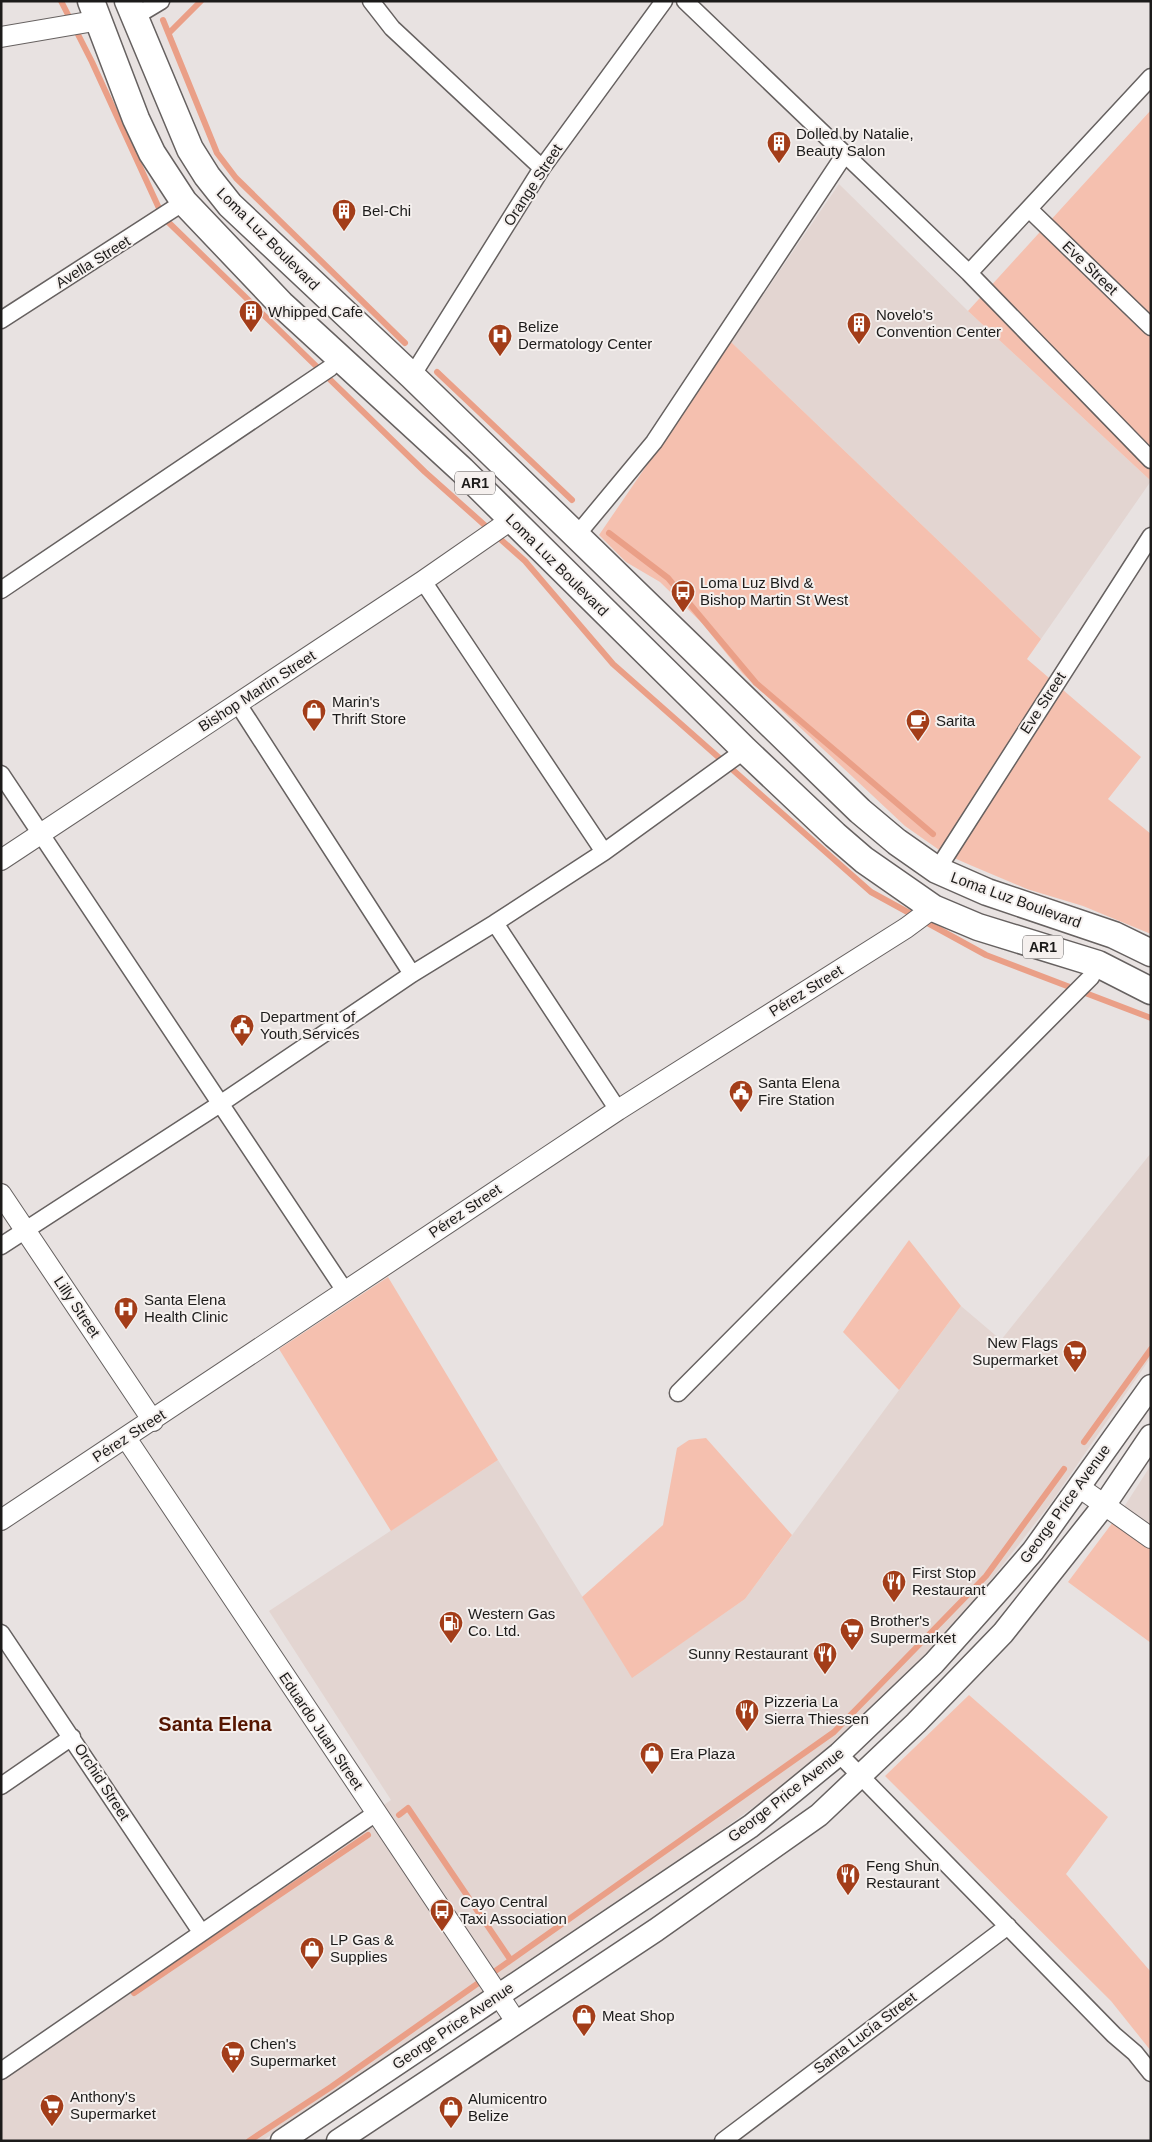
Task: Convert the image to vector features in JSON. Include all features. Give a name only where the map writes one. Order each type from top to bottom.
[{"type":"highway","name":"Loma Luz Boulevard","points":[[132,8],[190,149],[207,176],[230,205],[412,376],[860,810],[897,842],[937,870],[987,892],[1114,935],[1151,953]]},
{"type":"highway","name":"Loma Luz Boulevard","points":[[96,11],[136,118],[152,153],[184,202],[249,271],[462,470],[745,750],[864,860],[933,908],[978,927],[1098,964],[1151,991]]},
{"type":"main road","name":"George Price Avenue","points":[[282,2141],[751,1826],[839,1754],[891,1706],[968,1626],[1033,1551],[1151,1386]]},
{"type":"main road","name":"George Price Avenue","points":[[338,2141],[517,2022],[819,1815],[916,1723],[1003,1634],[1105,1504],[1151,1436]]},
{"type":"street","points":[[132,8],[161,1]]},
{"type":"street","points":[[371,1],[392,28],[542,168]]},
{"type":"street","name":"Orange Street","points":[[412,376],[542,168],[664,1]]},
{"type":"street","points":[[685,1],[970,273],[1151,460]]},
{"type":"street","points":[[1,36],[96,11]]},
{"type":"street","points":[[970,273],[1151,77]]},
{"type":"street","points":[[576,536],[654,442],[845,154]]},
{"type":"street","name":"Avella Street","points":[[1,320],[184,202]]},
{"type":"street","name":"Eve Street","points":[[1030,210],[1151,327]]},
{"type":"street","points":[[1,590],[330,368],[340,358]]},
{"type":"street","name":"Bishop Martin Street","points":[[1,860],[423,581],[511,520]]},
{"type":"street","name":"Eve Street","points":[[937,870],[1151,536]]},
{"type":"street","points":[[423,581],[604,852]]},
{"type":"street","points":[[238,704],[412,974]]},
{"type":"street","points":[[1,1246],[220,1104],[412,974],[604,852],[745,750]]},
{"type":"street","points":[[1,774],[345,1291]]},
{"type":"street","name":"Pérez Street","points":[[1,1520],[153,1421],[618,1110],[906,928],[933,908]]},
{"type":"street","points":[[495,923],[618,1110]]},
{"type":"street","points":[[678,1393],[1092,977],[1098,964]]},
{"type":"street","name":"Lilly Street","points":[[1,1194],[153,1421]]},
{"type":"street","name":"Eduardo Juan Street","points":[[126,1438],[517,2022]]},
{"type":"street","points":[[1079,1487],[1151,1538]]},
{"type":"street","name":"Orchid Street","points":[[1,1633],[201,1932]]},
{"type":"street","points":[[1,1786],[72,1737]]},
{"type":"street","points":[[839,1754],[858,1776],[1114,2035],[1136,2053],[1151,2073]]},
{"type":"street","points":[[1,2070],[376,1813]]},
{"type":"street","name":"Santa Lucía Street","points":[[723,2141],[1008,1926]]},
{"type":"shaded area","points":[[1151,110],[1151,481],[968,311]]},
{"type":"shaded area","points":[[839,184],[968,311],[1151,481],[1041,639],[731,342]]},
{"type":"shaded area","points":[[731,342],[1041,639],[1027,659],[1141,757],[1108,799],[1151,834],[1151,934],[1083,906],[1027,889],[970,865],[945,854],[905,826],[742,673],[702,623],[660,582],[626,562],[599,535]]},
{"type":"shaded area","points":[[1151,1153],[1151,1357],[1051,1503],[959,1621],[913,1671],[839,1739],[769,1796],[690,1853],[262,2141],[1,2141],[1,2070],[391,1800],[269,1611],[498,1460],[632,1677],[745,1599],[961,1306],[1001,1340]]},
{"type":"shaded area","points":[[909,1240],[961,1306],[899,1390],[843,1332]]},
{"type":"shaded area","points":[[388,1277],[498,1460],[391,1531],[279,1349]]},
{"type":"shaded area","points":[[706,1438],[792,1535],[745,1599],[632,1678],[582,1597],[663,1525],[677,1448],[689,1440]]},
{"type":"shaded area","points":[[1151,1465],[1151,1534],[1122,1510]]},
{"type":"shaded area","points":[[1122,1510],[1151,1534],[1151,1643],[1068,1582]]},
{"type":"shaded area","points":[[969,1695],[1108,1817],[1066,1874],[1151,1972],[1151,2051],[1111,2001],[885,1776]]},
{"type":"waterway","points":[[61,1],[92,62],[163,217],[425,472],[525,561],[613,664],[871,892],[986,955],[1151,1018]]},
{"type":"waterway","points":[[169,33],[201,1]]},
{"type":"waterway","points":[[163,20],[217,153],[236,178],[405,343]]},
{"type":"waterway","points":[[437,372],[572,500]]},
{"type":"waterway","points":[[609,533],[668,578],[756,683],[933,834]]},
{"type":"waterway","points":[[1084,1442],[1151,1349]]},
{"type":"waterway","points":[[249,2141],[331,2087],[834,1732],[986,1576],[1064,1469]]},
{"type":"waterway","points":[[399,1815],[408,1808],[510,1959]]},
{"type":"waterway","points":[[134,1993],[368,1835]]},
{"type":"place","name":"Dolled by Natalie, Beauty Salon","points":[[779,164]]},
{"type":"place","name":"Bel-Chi","points":[[344,232]]},
{"type":"place","name":"Whipped Cafe","points":[[251,333]]},
{"type":"place","name":"Novelo's Convention Center","points":[[859,345]]},
{"type":"place","name":"Belize Dermatology Center","points":[[500,357]]},
{"type":"place","name":"Loma Luz Blvd & Bishop Martin St West","points":[[683,613]]},
{"type":"place","name":"Marin's Thrift Store","points":[[314,732]]},
{"type":"place","name":"Sarita","points":[[918,742]]},
{"type":"place","name":"Department of Youth Services","points":[[242,1047]]},
{"type":"place","name":"Santa Elena Fire Station","points":[[741,1113]]},
{"type":"place","name":"Santa Elena Health Clinic","points":[[126,1330]]},
{"type":"place","name":"New Flags Supermarket","points":[[1075,1373]]},
{"type":"place","name":"First Stop Restaurant","points":[[894,1603]]},
{"type":"place","name":"Western Gas Co. Ltd.","points":[[451,1644]]},
{"type":"place","name":"Brother's Supermarket","points":[[852,1651]]},
{"type":"place","name":"Sunny Restaurant","points":[[825,1675]]},
{"type":"place","name":"Pizzeria La Sierra Thiessen","points":[[747,1732]]},
{"type":"place","name":"Era Plaza","points":[[652,1775]]},
{"type":"place","name":"Feng Shun Restaurant","points":[[848,1896]]},
{"type":"place","name":"Cayo Central Taxi Association","points":[[442,1932]]},
{"type":"place","name":"LP Gas & Supplies","points":[[312,1970]]},
{"type":"place","name":"Meat Shop","points":[[584,2037]]},
{"type":"place","name":"Chen's Supermarket","points":[[233,2074]]},
{"type":"place","name":"Anthony's Supermarket","points":[[52,2127]]},
{"type":"place","name":"Alumicentro Belize","points":[[451,2129]]},
{"type":"district","name":"Santa Elena","points":[[215,1724]]}]
